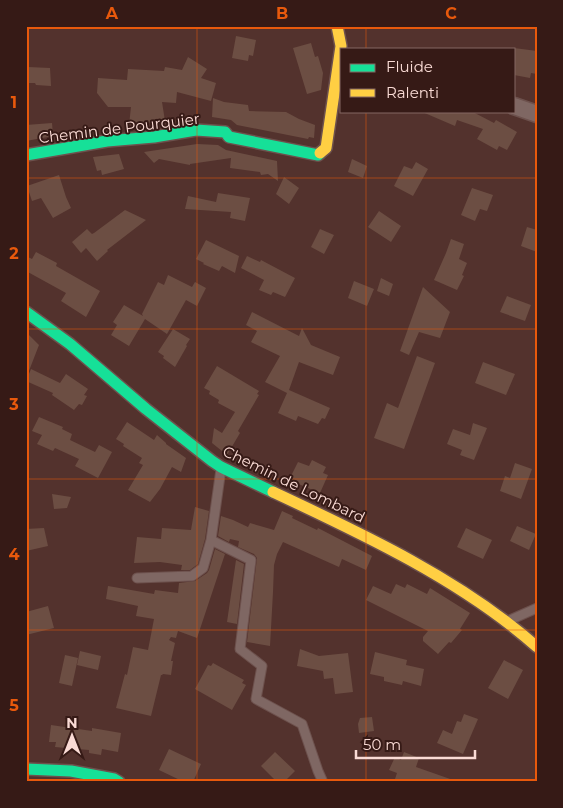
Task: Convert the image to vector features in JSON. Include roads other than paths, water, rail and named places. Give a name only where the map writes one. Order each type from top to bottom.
[{"type":"street","name":"Chemin de Pourquier","points":[[337,26],[345,47]]},
{"type":"street","name":"Chemin de Pourquier","points":[[26,155],[107,141],[196,130],[225,132],[229,136],[318,155],[326,148],[340,74]]},
{"type":"street","points":[[516,107],[537,114]]},
{"type":"street","name":"Chemin de Lombard","points":[[26,312],[70,344],[146,409],[221,467],[391,549],[450,583],[508,621],[537,647]]},
{"type":"street","points":[[26,769],[71,771],[114,779],[119,782]]},
{"type":"lane","points":[[137,578],[192,576],[203,568],[211,540],[221,467]]},
{"type":"lane","points":[[211,540],[251,560],[240,650],[262,666],[256,700],[302,724],[322,780]]},
{"type":"lane","points":[[508,621],[537,608]]}]
